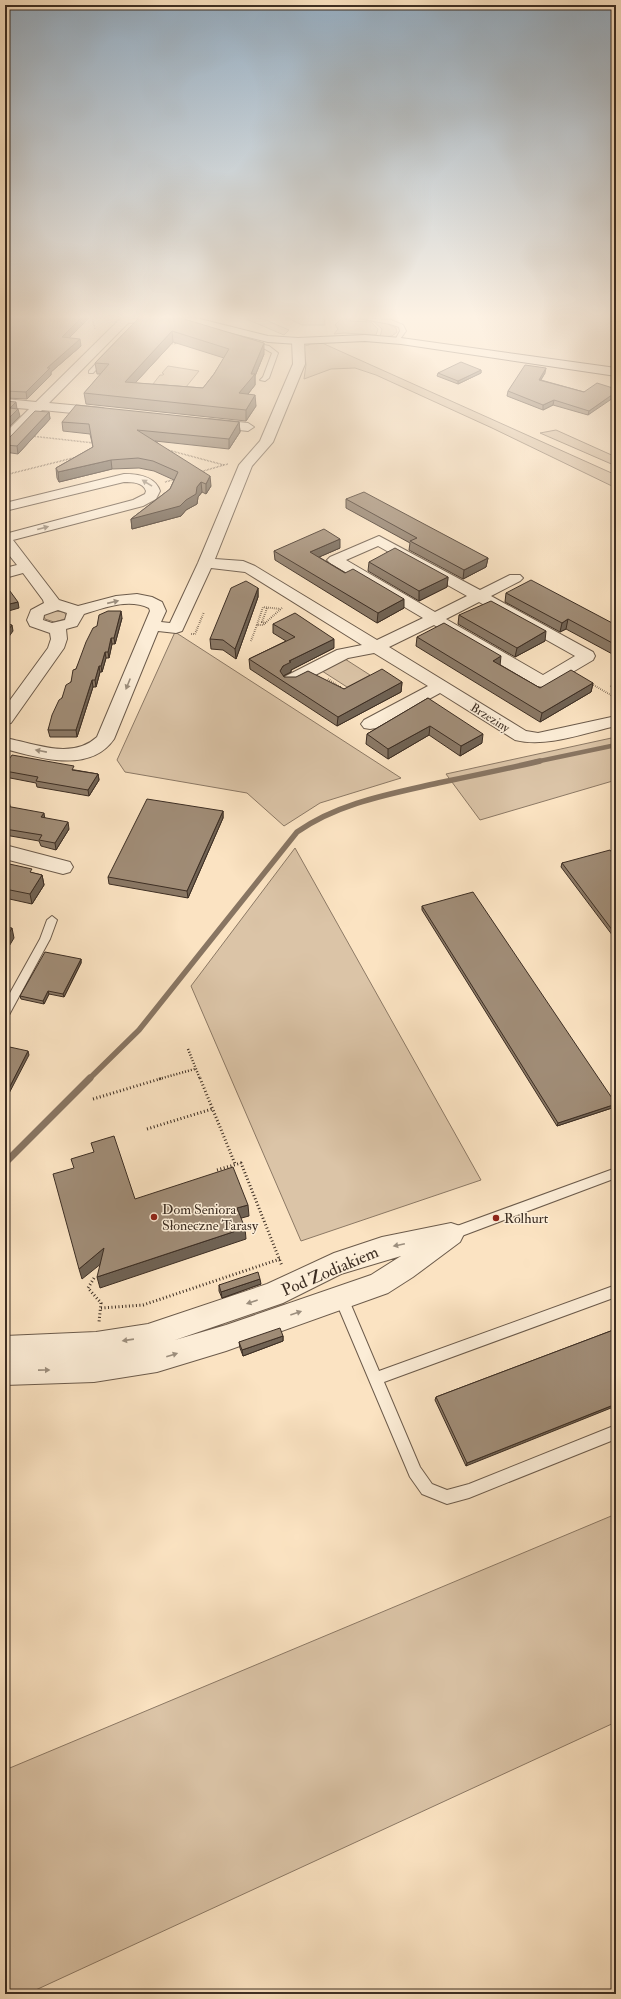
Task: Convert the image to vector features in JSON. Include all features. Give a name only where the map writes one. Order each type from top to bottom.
[{"type":"street","points":[[5,440],[34,411]]},
{"type":"street","points":[[99,411],[115,413]]},
{"type":"street","points":[[151,626],[176,628],[206,563],[246,465],[266,442],[279,411]]},
{"type":"street","points":[[196,421],[248,427]]},
{"type":"street","points":[[5,507],[124,478],[150,483],[153,491],[151,496],[138,503],[5,539],[51,599],[53,606]]},
{"type":"street","points":[[379,540],[479,596],[587,656],[543,682],[335,560],[379,540]]},
{"type":"street","name":"Brzeziny","points":[[206,563],[243,566],[250,569],[514,732],[530,738],[538,738],[616,721]]},
{"type":"street","points":[[5,573],[26,567]]},
{"type":"street","points":[[290,681],[343,654],[377,647],[515,578]]},
{"type":"street","points":[[7,741],[72,756],[91,752],[99,747],[105,739],[158,611],[156,605],[150,601],[136,598],[75,612]]},
{"type":"street","points":[[53,606],[69,607],[75,612],[76,616],[71,623],[58,628],[40,625],[35,620],[37,612],[53,606]]},
{"type":"street","points":[[5,719],[56,648],[59,639],[58,628]]},
{"type":"street","points":[[370,724],[440,686]]},
{"type":"street","points":[[5,852],[63,867]]},
{"type":"street","name":"Pod Zodiakiem","points":[[5,1349],[96,1345],[148,1337],[274,1294],[334,1265],[382,1249],[451,1234]]},
{"type":"street","name":"Pod Zodiakiem","points":[[5,1372],[94,1369],[157,1359],[226,1338],[379,1284],[404,1269],[451,1234]]},
{"type":"lane","points":[[5,1012],[45,939],[52,920]]},
{"type":"lane","points":[[451,1234],[616,1173]]},
{"type":"lane","points":[[376,1379],[616,1291]]},
{"type":"lane","points":[[341,1297],[415,1472],[427,1489],[447,1496],[469,1491],[616,1432]]},
{"type":"path","points":[[27,436],[96,443]]},
{"type":"path","points":[[162,450],[224,465]]},
{"type":"path","points":[[5,475],[81,456]]},
{"type":"path","points":[[195,473],[238,462],[246,465]]},
{"type":"path","points":[[159,483],[181,477]]},
{"type":"path","points":[[257,625],[263,625],[284,606]]},
{"type":"path","points":[[251,641],[263,607],[281,609]]},
{"type":"path","points":[[266,622],[262,622],[267,608]]},
{"type":"path","points":[[565,669],[616,698]]},
{"type":"path","points":[[188,1049],[235,1164]]},
{"type":"path","points":[[93,1099],[195,1069]]},
{"type":"path","points":[[147,1129],[212,1109]]},
{"type":"path","points":[[217,1170],[240,1163],[280,1259],[289,1287]]},
{"type":"path","points":[[101,1308],[143,1305],[280,1259]]},
{"type":"shaded area","points":[[455,411],[474,411],[616,475],[616,488]]},
{"type":"shaded area","points":[[556,430],[616,457],[616,466],[540,433]]},
{"type":"shaded area","points":[[56,611],[64,612],[66,615],[65,619],[54,622],[45,619],[44,616],[47,613]]},
{"type":"shaded area","points":[[175,632],[401,778],[320,803],[284,826],[247,793],[125,772],[117,760]]},
{"type":"shaded area","points":[[345,659],[370,675],[347,687],[322,671]]},
{"type":"shaded area","points":[[616,737],[616,780],[480,820],[446,774]]},
{"type":"shaded area","points":[[295,848],[481,1180],[301,1241],[191,986]]},
{"type":"shaded area","points":[[616,1514],[616,1722],[27,1994],[5,1994],[5,1770]]},
{"type":"building","points":[[5,411],[16,411],[5,422]]},
{"type":"building","points":[[35,411],[49,412],[17,446],[5,445],[5,437],[10,437]]},
{"type":"building","points":[[71,411],[136,411],[239,422],[229,439],[137,430],[210,476],[206,484],[201,482],[197,487],[196,494],[180,506],[131,519],[170,489],[178,472],[153,461],[138,458],[111,460],[58,472],[56,468],[93,447],[89,424],[62,422]]},
{"type":"building","points":[[364,492],[488,558],[464,570],[410,541],[417,538],[346,499]]},
{"type":"building","points":[[324,529],[340,539],[310,552],[345,573],[353,569],[404,599],[378,613],[274,551]]},
{"type":"building","points":[[395,548],[448,577],[419,591],[369,562]]},
{"type":"building","points":[[531,580],[616,625],[616,645],[568,619],[562,623],[506,593]]},
{"type":"building","points":[[246,581],[258,588],[235,649],[223,640],[210,639],[231,588]]},
{"type":"building","points":[[7,587],[18,602],[5,605],[5,588]]},
{"type":"building","points":[[491,601],[546,631],[517,648],[459,615]]},
{"type":"building","points":[[108,611],[121,611],[114,638],[111,638],[108,652],[105,652],[95,680],[92,680],[76,730],[48,730],[52,715],[59,700],[62,698],[66,685],[71,682],[73,670],[76,669],[86,642],[93,628],[97,626],[99,615]]},
{"type":"building","points":[[295,613],[334,639],[289,661],[291,662],[283,666],[280,671],[284,677],[296,677],[308,671],[344,689],[382,669],[402,682],[338,717],[249,659],[295,637],[273,624]]},
{"type":"building","points":[[5,623],[12,625],[5,634]]},
{"type":"building","points":[[444,623],[501,656],[493,661],[540,688],[571,670],[593,683],[542,713],[417,637]]},
{"type":"building","points":[[428,698],[483,734],[461,746],[430,726],[388,749],[367,734]]},
{"type":"building","points":[[12,755],[74,766],[72,770],[98,774],[88,790],[36,781],[38,777],[5,771],[5,765]]},
{"type":"building","points":[[147,799],[223,811],[187,891],[108,877]]},
{"type":"building","points":[[5,801],[9,802],[6,806],[44,813],[41,817],[68,822],[55,843],[39,840],[42,835],[5,829]]},
{"type":"building","points":[[610,850],[616,858],[616,935],[562,863]]},
{"type":"building","points":[[5,863],[32,869],[30,872],[42,875],[30,894],[5,889]]},
{"type":"building","points":[[473,892],[616,1104],[558,1123],[422,906]]},
{"type":"building","points":[[5,927],[12,928],[5,939]]},
{"type":"building","points":[[45,952],[81,959],[63,994],[48,991],[43,1001],[20,996]]},
{"type":"building","points":[[5,1046],[28,1051],[5,1096]]},
{"type":"building","name":"Dom Seniora Słoneczne Tarasy","points":[[114,1136],[135,1199],[233,1167],[248,1205],[237,1208],[245,1228],[97,1277],[104,1248],[79,1269],[53,1174],[74,1168],[71,1159],[94,1152],[91,1143]]},
{"type":"building","points":[[258,1272],[260,1279],[221,1292],[219,1285]]},
{"type":"building","points":[[280,1328],[283,1336],[242,1350],[239,1342]]},
{"type":"building","points":[[616,1329],[616,1404],[467,1463],[436,1397]]},
{"type":"waterway","points":[[535,762],[616,745]]},
{"type":"waterway","points":[[89,1079],[139,1030],[297,832],[330,814],[365,801],[401,791],[540,761]]},
{"type":"waterway","points":[[5,1163],[89,1079]]},
{"type":"place","name":"Dom Seniora Słoneczne Tarasy","points":[[154,1217]]},
{"type":"place","name":"Rolhurt","points":[[496,1218]]}]
